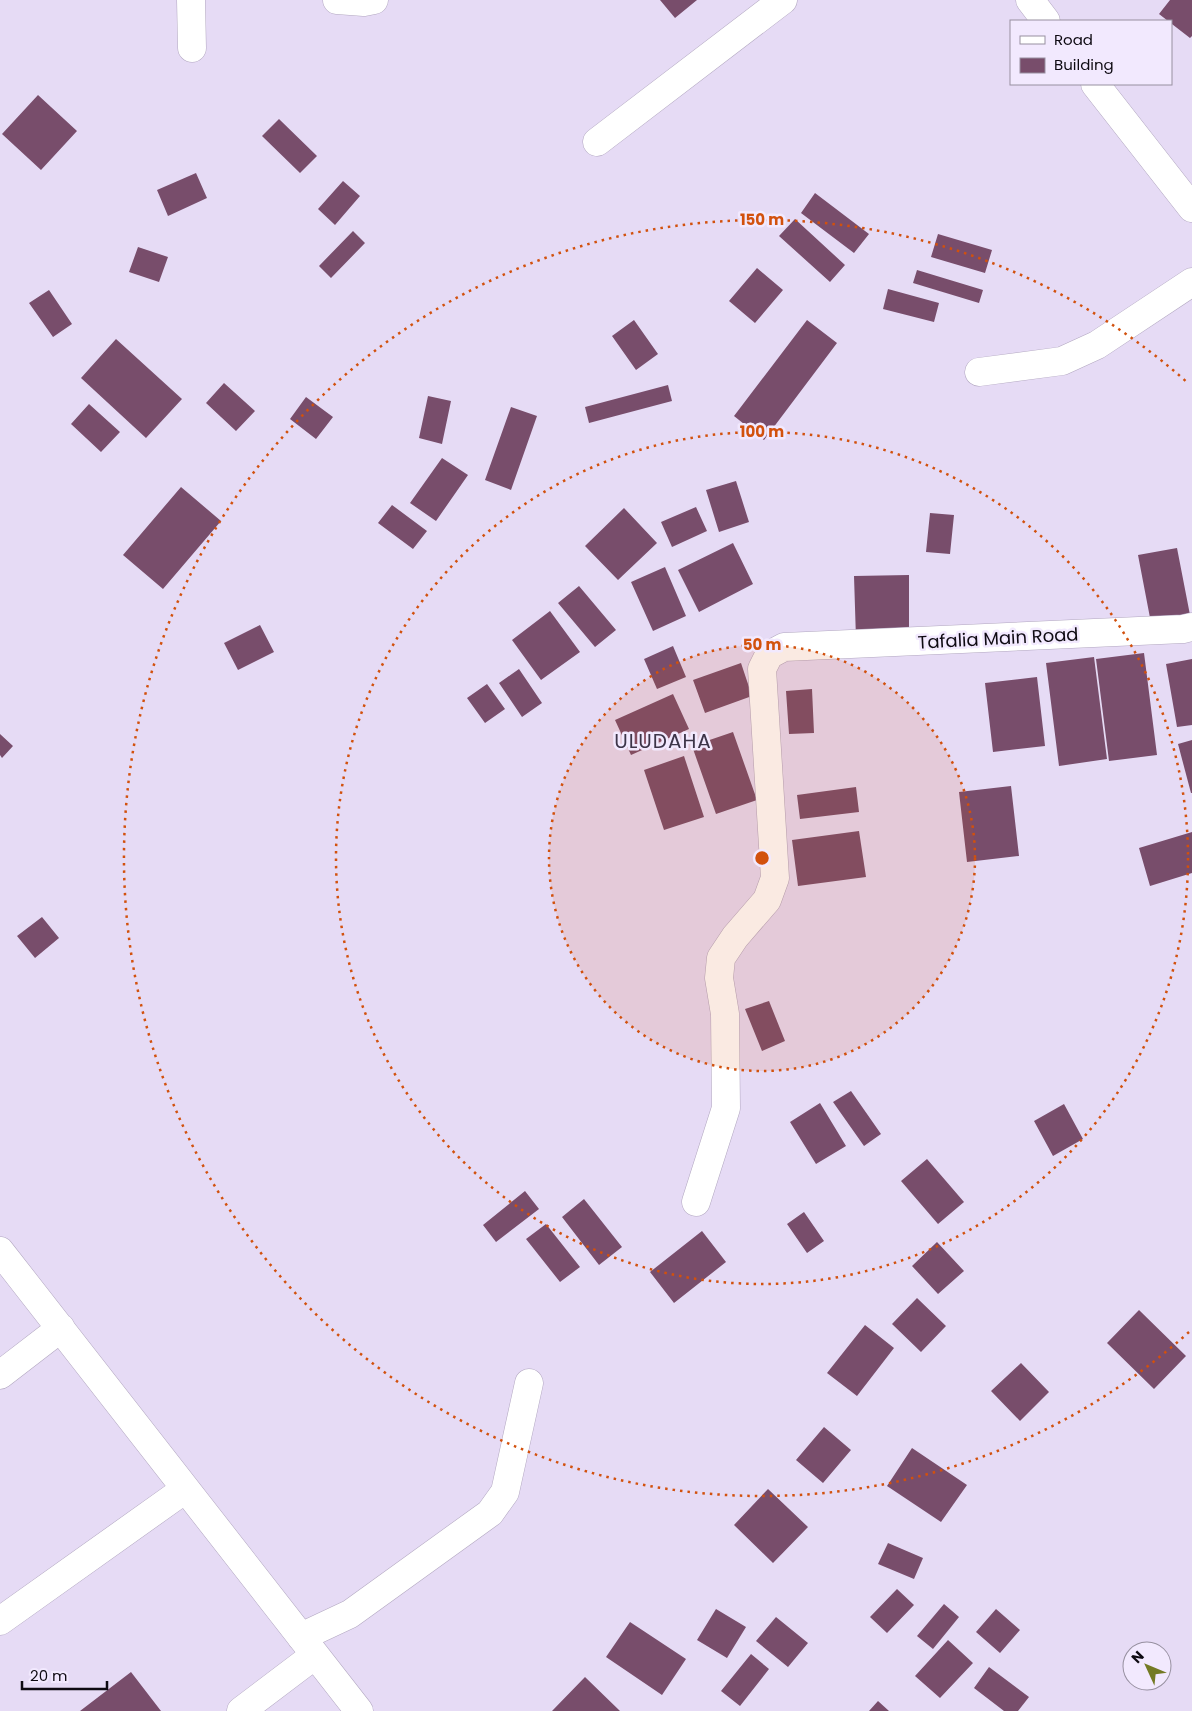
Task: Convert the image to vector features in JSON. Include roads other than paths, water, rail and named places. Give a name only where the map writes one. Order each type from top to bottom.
[{"type":"street","points":[[191,0],[192,48]]},
{"type":"street","points":[[337,0],[374,0]]},
{"type":"street","points":[[597,142],[783,0]]},
{"type":"street","points":[[1030,0],[1045,20]]},
{"type":"street","points":[[1096,85],[1192,208]]},
{"type":"street","points":[[979,372],[1062,361],[1097,345],[1192,282]]},
{"type":"street","name":"Tafalia Main Road","points":[[696,1202],[726,1108],[725,1014],[719,978],[721,958],[734,937],[767,900],[775,878],[762,669],[769,655],[784,648],[1183,629],[1192,627]]},
{"type":"street","points":[[0,1252],[61,1328],[184,1490],[359,1711]]},
{"type":"street","points":[[0,1375],[61,1328]]},
{"type":"street","points":[[241,1711],[308,1646],[490,1513],[505,1492],[529,1383]]},
{"type":"street","points":[[0,1621],[184,1490]]},
{"type":"district","name":"ULUDAHA","points":[[663,741]]}]
